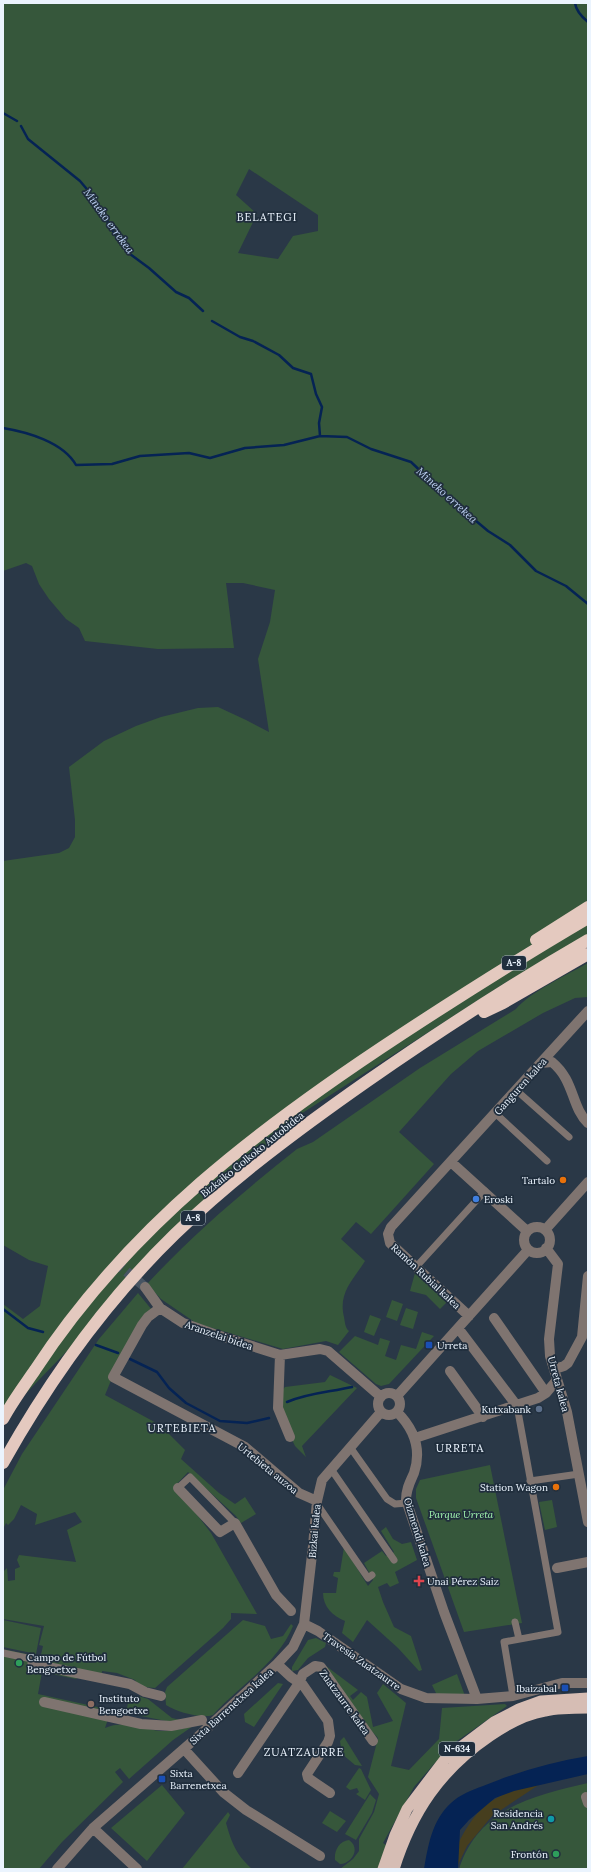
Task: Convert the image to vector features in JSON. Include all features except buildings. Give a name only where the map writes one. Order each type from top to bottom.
[{"type":"highway","points":[[441,1009],[510,957],[588,907]]},
{"type":"highway","name":"Bizkaiko Golkoko Autobidea","points":[[3,1419],[52,1343],[89,1295],[158,1220],[211,1172],[315,1093],[441,1009],[588,918]]},
{"type":"highway","name":"Bizkaiko Golkoko Autobidea","points":[[3,1464],[25,1423],[71,1354],[107,1309],[174,1235],[225,1189],[320,1114],[442,1030],[588,940]]},
{"type":"highway","points":[[442,1030],[503,1003],[588,954]]},
{"type":"highway","name":"N-634","points":[[383,1869],[395,1835],[407,1810],[445,1759],[494,1722],[519,1710],[541,1701],[588,1698]]},
{"type":"highway","name":"N-634","points":[[394,1869],[407,1833],[428,1796],[453,1766],[472,1749],[499,1730],[521,1719],[544,1711],[588,1708]]},
{"type":"street","name":"Ganguren kalea","points":[[451,1162],[588,1011]]},
{"type":"street","points":[[541,1063],[552,1062],[561,1070],[572,1092],[578,1109],[588,1123]]},
{"type":"street","points":[[516,1090],[569,1136]]},
{"type":"street","points":[[495,1113],[547,1161]]},
{"type":"street","points":[[451,1162],[485,1191],[527,1231]]},
{"type":"street","name":"Ramón Rubial kalea","points":[[451,1162],[391,1227],[388,1234],[390,1243],[469,1316]]},
{"type":"street","points":[[545,1230],[588,1182]]},
{"type":"street","points":[[416,1267],[485,1191]]},
{"type":"street","points":[[534,1227],[545,1230],[549,1241],[546,1248],[536,1253],[528,1250],[524,1243],[527,1231],[534,1227]]},
{"type":"street","name":"Urreta kalea","points":[[546,1248],[558,1264],[549,1340],[550,1356],[567,1412],[588,1522]]},
{"type":"street","points":[[397,1396],[528,1250]]},
{"type":"street","points":[[554,1369],[568,1363],[582,1337],[588,1276]]},
{"type":"street","name":"Aranzelai bidea","points":[[145,1287],[160,1308],[183,1323],[280,1355],[320,1349],[328,1351],[381,1397]]},
{"type":"street","name":"Urtebieta auzoa","points":[[160,1308],[142,1325],[113,1377],[245,1447],[299,1493],[317,1502]]},
{"type":"street","points":[[494,1318],[546,1393]]},
{"type":"street","points":[[458,1328],[517,1406],[558,1632],[504,1642],[512,1696],[519,1710]]},
{"type":"street","points":[[280,1355],[278,1408],[290,1437]]},
{"type":"street","points":[[450,1371],[483,1417]]},
{"type":"street","points":[[415,1438],[538,1398],[546,1393],[558,1380]]},
{"type":"street","points":[[390,1393],[397,1396],[400,1406],[397,1412],[391,1415],[381,1412],[378,1403],[381,1397],[390,1393]]},
{"type":"street","name":"Bizkai kalea","points":[[280,1666],[293,1647],[304,1624],[314,1546],[317,1502],[322,1480],[381,1412]]},
{"type":"street","name":"Oizmendi kalea","points":[[397,1412],[415,1438],[417,1449],[417,1460],[414,1473],[406,1491],[407,1503],[444,1612],[477,1699]]},
{"type":"street","points":[[350,1447],[387,1499],[395,1504],[407,1503]]},
{"type":"street","points":[[331,1470],[394,1560]]},
{"type":"street","points":[[530,1481],[579,1474]]},
{"type":"street","points":[[234,1523],[220,1532],[178,1488],[190,1477],[234,1523],[276,1595],[291,1611]]},
{"type":"street","points":[[317,1502],[368,1578],[372,1575]]},
{"type":"street","points":[[557,1568],[588,1562]]},
{"type":"street","points":[[515,1622],[519,1639]]},
{"type":"street","name":"Travesía Zuatzaurre","points":[[304,1624],[318,1631],[401,1689],[417,1696],[438,1700],[477,1699],[512,1696],[562,1683],[588,1683]]},
{"type":"street","points":[[3,1653],[32,1659],[31,1663],[38,1665],[161,1696]]},
{"type":"street","points":[[280,1666],[303,1685],[328,1721],[330,1736],[328,1742],[307,1774],[308,1778],[330,1793]]},
{"type":"street","name":"Sixta Barrenetxea kalea","points":[[57,1869],[93,1828],[249,1690],[254,1689],[280,1666]]},
{"type":"street","name":"Zuatzaurre kalea","points":[[238,1773],[299,1683],[303,1674],[315,1666],[321,1667],[373,1741]]},
{"type":"street","name":"Sixta Barrenetxea kalea","points":[[44,1702],[142,1724],[171,1726],[202,1720]]},
{"type":"street","name":"Sixta Barrenetxea kalea","points":[[184,1749],[223,1792],[246,1810],[320,1856]]},
{"type":"street","points":[[93,1828],[137,1869]]},
{"type":"green space","points":[[3,3],[588,3],[588,935],[508,981],[290,1121],[3,1417],[3,1304],[23,1319],[40,1306],[48,1266],[29,1260],[3,1245],[3,861],[59,853],[69,848],[75,837],[75,820],[69,767],[104,741],[136,726],[161,717],[198,708],[218,707],[269,732],[258,659],[270,622],[275,590],[243,583],[226,583],[234,648],[158,649],[85,641],[79,628],[66,619],[49,599],[39,584],[32,566],[26,563],[3,571]],"holes":[[[249,169],[318,215],[318,231],[293,236],[278,259],[238,253],[257,214],[236,195]]]},
{"type":"green space","points":[[588,963],[588,997],[575,998],[543,1013],[478,1051],[451,1074],[399,1132],[434,1164],[371,1234],[356,1222],[341,1239],[365,1261],[345,1294],[343,1308],[345,1325],[349,1331],[338,1345],[326,1341],[283,1349],[196,1323],[161,1299],[147,1284],[182,1248],[219,1214],[297,1149],[313,1142],[420,1068],[516,1009],[539,990]]},
{"type":"green space","points":[[415,1273],[422,1276],[448,1301],[440,1309],[426,1295],[410,1291]]},
{"type":"green space","points":[[138,1293],[152,1310],[112,1378],[105,1395],[160,1425],[185,1450],[181,1459],[219,1493],[235,1504],[245,1497],[256,1514],[241,1523],[236,1516],[188,1472],[175,1486],[211,1533],[257,1614],[231,1613],[231,1619],[223,1628],[155,1688],[144,1687],[135,1680],[117,1673],[102,1671],[102,1676],[39,1663],[43,1646],[39,1645],[44,1626],[3,1619],[3,1572],[7,1568],[8,1581],[15,1580],[15,1569],[20,1567],[17,1560],[19,1555],[76,1562],[67,1530],[82,1522],[75,1512],[35,1525],[37,1514],[21,1505],[14,1519],[8,1525],[6,1523],[3,1529],[3,1490],[22,1454],[99,1339]]},
{"type":"green space","points":[[392,1300],[403,1304],[397,1321],[386,1317]]},
{"type":"green space","points":[[406,1308],[418,1312],[413,1329],[400,1325]]},
{"type":"green space","points":[[370,1315],[381,1319],[374,1336],[364,1332]]},
{"type":"green space","points":[[422,1332],[434,1336],[389,1384],[381,1386],[376,1384],[339,1352],[355,1336],[378,1345],[380,1338],[390,1341],[385,1356],[396,1360],[401,1345],[416,1349]]},
{"type":"green space","points":[[330,1375],[357,1388],[302,1446],[306,1457],[295,1446],[279,1413],[278,1395],[285,1387],[325,1382]]},
{"type":"green space","name":"Parque Urreta","points":[[490,1465],[522,1623],[464,1632],[416,1498],[416,1489],[420,1480]]},
{"type":"green space","points":[[552,1500],[557,1527],[545,1530],[539,1502]]},
{"type":"green space","points":[[386,1527],[393,1539],[402,1544],[411,1542],[417,1560],[395,1572],[399,1583],[390,1587],[387,1583],[378,1587],[394,1627],[411,1636],[422,1670],[419,1671],[398,1648],[367,1620],[353,1642],[342,1633],[345,1621],[333,1614],[327,1607],[323,1598],[323,1593],[336,1593],[338,1578],[333,1576],[334,1572],[340,1572],[344,1547],[368,1586],[373,1580],[364,1563],[382,1551],[386,1556],[394,1552],[381,1531]]},
{"type":"green space","points":[[3,1620],[41,1628],[36,1654],[3,1647]]},
{"type":"green space","points":[[243,1620],[265,1626],[271,1639],[283,1636],[291,1624],[293,1626],[278,1651],[268,1663],[213,1715],[202,1716],[189,1714],[170,1708],[166,1705],[165,1692],[167,1687]]},
{"type":"green space","points":[[316,1638],[326,1643],[325,1647],[308,1658],[298,1670],[292,1671],[292,1667],[308,1640]]},
{"type":"green space","points":[[3,1649],[36,1656],[33,1670],[39,1668],[78,1677],[76,1679],[42,1672],[38,1694],[111,1710],[105,1728],[121,1724],[168,1731],[193,1726],[173,1740],[129,1779],[120,1768],[115,1772],[123,1782],[62,1842],[39,1869],[3,1869]]},
{"type":"green space","points":[[326,1666],[358,1690],[350,1696],[353,1700],[361,1692],[367,1697],[373,1727],[393,1721],[377,1693],[383,1684],[406,1703],[391,1766],[409,1770],[439,1739],[442,1708],[505,1704],[507,1706],[457,1741],[414,1787],[383,1843],[386,1845],[378,1869],[340,1869],[353,1859],[359,1851],[359,1839],[374,1812],[379,1794],[368,1777],[378,1738],[360,1719]]},
{"type":"green space","points":[[457,1674],[465,1696],[438,1697],[432,1685]]},
{"type":"green space","points":[[278,1683],[283,1684],[254,1727],[245,1722],[244,1714]]},
{"type":"green space","points":[[138,1696],[148,1699],[172,1718],[185,1721],[171,1722],[126,1713],[129,1698]]},
{"type":"green space","points":[[344,1737],[362,1766],[355,1765],[342,1754],[340,1741]]},
{"type":"green space","points":[[359,1768],[361,1769],[371,1790],[365,1800],[356,1794],[359,1792],[357,1788],[350,1790],[346,1787]]},
{"type":"green space","points":[[588,1783],[588,1869],[459,1869],[468,1848],[480,1832],[494,1818],[510,1808],[528,1800],[547,1793]]},
{"type":"green space","points":[[162,1785],[185,1813],[147,1861],[111,1828]]},
{"type":"green space","points":[[370,1794],[376,1800],[372,1813],[356,1840],[345,1834]]},
{"type":"green space","points":[[330,1811],[346,1821],[337,1832],[322,1823]]},
{"type":"green space","points":[[228,1812],[230,1815],[226,1823],[230,1837],[238,1853],[252,1869],[182,1869]]},
{"type":"green space","points":[[349,1840],[353,1843],[355,1851],[354,1855],[348,1861],[340,1864],[335,1860],[336,1850],[342,1842]]},
{"type":"sand","points":[[525,1782],[543,1782],[492,1816],[467,1846],[456,1869],[447,1869],[464,1832],[482,1808]]},
{"type":"water","points":[[588,1756],[588,1774],[514,1791],[495,1798],[469,1820],[460,1830],[458,1869],[424,1869],[429,1842],[435,1825],[439,1817],[451,1803],[458,1798],[474,1789],[522,1772],[548,1764]]},
{"type":"waterway","points":[[575,3],[578,11],[588,22]]},
{"type":"waterway","name":"Mineko errekea","points":[[3,113],[17,121]]},
{"type":"waterway","name":"Mineko errekea","points":[[21,126],[28,139],[80,181],[91,194],[116,236],[130,254],[149,268],[176,292],[189,298],[203,311]]},
{"type":"waterway","name":"Mineko errekea","points":[[212,321],[240,337],[253,341],[279,355],[293,368],[311,374],[316,394],[322,407],[319,423],[320,436]]},
{"type":"waterway","points":[[3,428],[33,435],[54,444],[70,457],[76,465],[112,464],[140,456],[189,453],[210,458],[245,448],[284,445],[320,436],[347,437],[371,449],[411,462],[450,499],[488,531],[510,545],[536,571],[566,586],[588,604]]},
{"type":"waterway","points":[[3,1309],[28,1328],[43,1332]]},
{"type":"waterway","points":[[96,1345],[118,1353]]},
{"type":"waterway","points":[[130,1359],[157,1372],[169,1388],[186,1403],[220,1421],[247,1423],[269,1418]]},
{"type":"waterway","points":[[287,1402],[311,1395],[352,1387]]},
{"type":"tunnel","points":[[115,1262],[145,1287]]},
{"type":"place","name":"Tartalo","points":[[563,1180]]},
{"type":"place","name":"Eroski","points":[[476,1199]]},
{"type":"place","name":"Urreta","points":[[429,1345]]},
{"type":"place","name":"Kutxabank","points":[[539,1409]]},
{"type":"place","name":"Station Wagon","points":[[556,1487]]},
{"type":"place","name":"Unai Pérez Saiz","points":[[419,1581]]},
{"type":"place","name":"Campo de Fútbol Bengoetxe","points":[[19,1663]]},
{"type":"place","name":"Ibaizabal","points":[[565,1688]]},
{"type":"place","name":"Instituto Bengoetxe","points":[[91,1704]]},
{"type":"place","name":"Sixta Barrenetxea","points":[[162,1779]]},
{"type":"place","name":"Residencia San Andrés","points":[[551,1819]]},
{"type":"place","name":"Frontón","points":[[556,1854]]},
{"type":"district","name":"BELATEGI","points":[[267,217]]},
{"type":"district","name":"URTEBIETA","points":[[182,1428]]},
{"type":"district","name":"URRETA","points":[[460,1448]]},
{"type":"district","name":"ZUATZAURRE","points":[[304,1752]]}]
